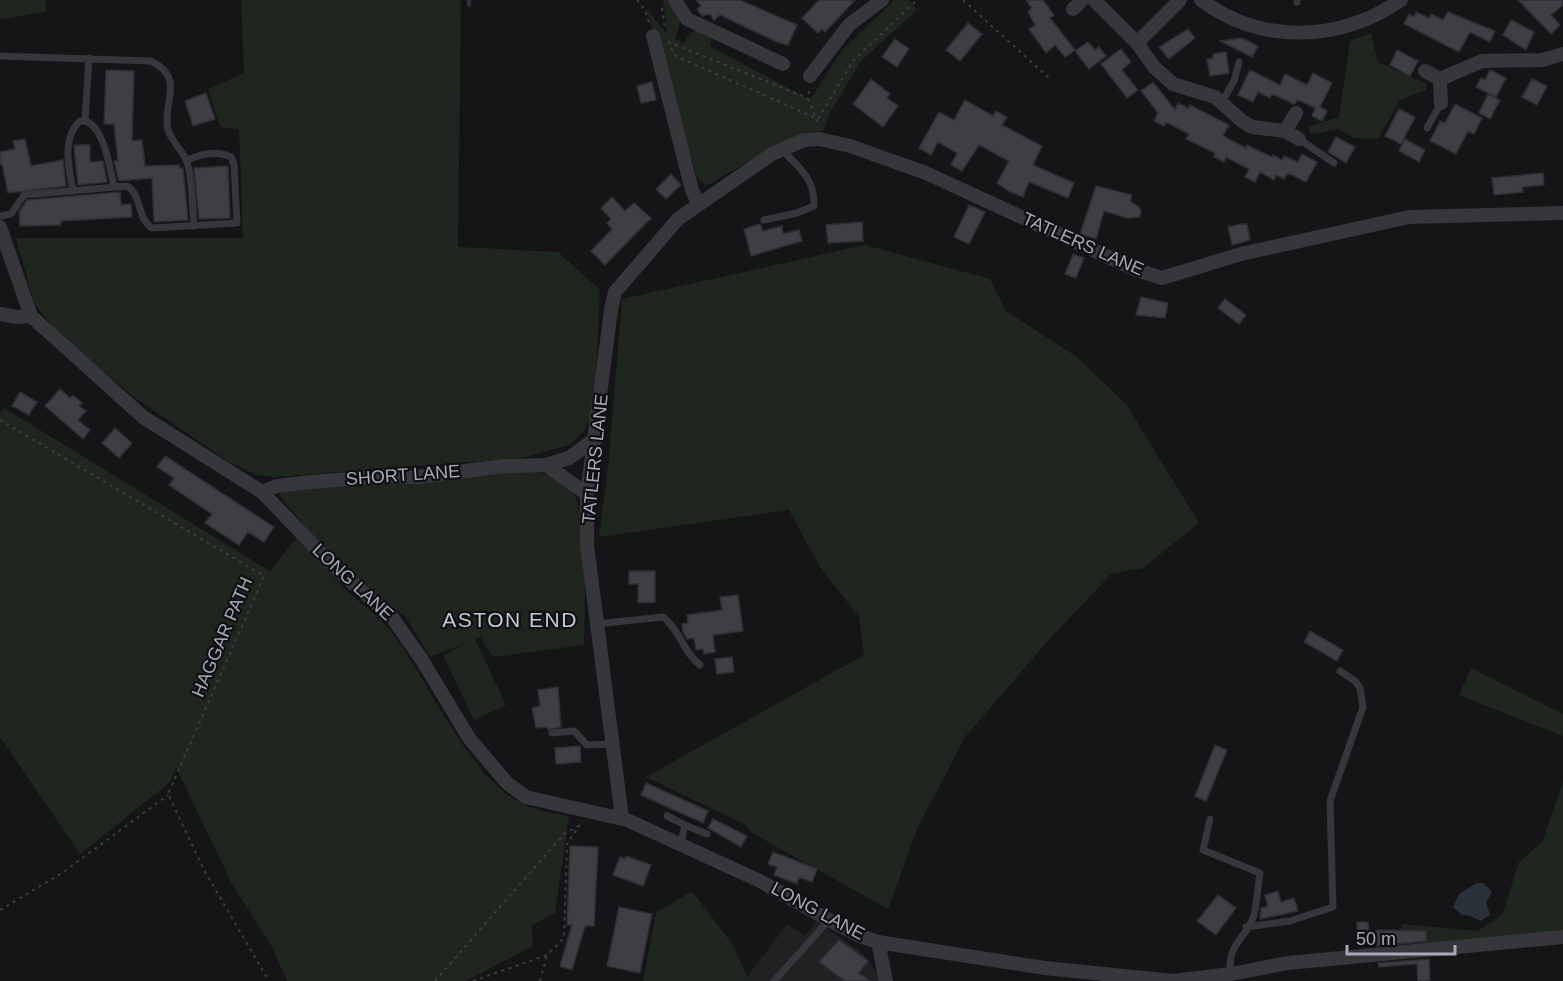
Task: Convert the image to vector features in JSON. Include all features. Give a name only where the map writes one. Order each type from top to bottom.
[{"type":"street","points":[[675,0],[687,19],[783,64]]},
{"type":"street","points":[[810,76],[849,25],[882,0]]},
{"type":"street","points":[[1094,0],[1137,43],[1154,67],[1173,84],[1215,97],[1247,124],[1285,131],[1299,140]]},
{"type":"street","points":[[1137,43],[1159,24],[1180,0]]},
{"type":"street","points":[[1201,0],[1239,22],[1286,33],[1317,33],[1350,25],[1386,10],[1401,0]]},
{"type":"street","points":[[661,36],[692,190],[698,202]]},
{"type":"street","points":[[1440,79],[1482,61],[1542,60],[1563,54]]},
{"type":"street","points":[[1425,71],[1440,79]]},
{"type":"street","points":[[1440,79],[1441,103]]},
{"type":"street","points":[[1285,131],[1296,114]]},
{"type":"street","name":"TATLERS LANE","points":[[622,818],[587,545],[587,494],[615,292],[678,219],[698,202],[781,149],[804,140],[819,139],[850,146],[926,173],[1134,269],[1162,278],[1240,254],[1408,217],[1563,213]]},
{"type":"street","points":[[0,314],[17,317],[32,316],[2,236]]},
{"type":"street","name":"LONG LANE","points":[[32,316],[143,417],[262,492],[337,570],[392,617],[422,660],[469,738],[507,783],[526,797],[549,804],[622,818],[760,881],[860,936],[878,942],[1045,968],[1162,980],[1231,974],[1288,963],[1563,938]]},
{"type":"street","name":"SHORT LANE","points":[[262,492],[277,486],[311,482],[386,476],[418,477],[504,466],[546,465],[569,458],[595,439]]},
{"type":"street","points":[[546,465],[587,494]]},
{"type":"street","points":[[878,942],[886,981]]},
{"type":"lane","points":[[0,56],[151,61],[163,67],[171,86],[167,118],[168,130],[187,160],[194,226]]},
{"type":"lane","points":[[85,121],[89,58]]},
{"type":"lane","points":[[1222,102],[1234,81],[1239,62]]},
{"type":"lane","points":[[1427,128],[1441,103]]},
{"type":"lane","points":[[73,191],[68,156],[69,134],[80,122],[85,121],[90,123],[100,138],[114,186]]},
{"type":"lane","points":[[1299,140],[1334,163]]},
{"type":"lane","points":[[764,220],[814,206],[814,191],[808,175],[781,149]]},
{"type":"lane","points":[[0,216],[11,213],[24,195],[127,186],[134,190],[142,219],[153,228],[237,223],[234,164],[231,157],[217,153],[202,154],[187,160]]},
{"type":"lane","points":[[596,624],[663,617],[673,624],[693,659],[700,665]]},
{"type":"lane","points":[[1246,927],[1290,921],[1333,907],[1330,801],[1363,707],[1360,688],[1355,681],[1341,671]]},
{"type":"lane","points":[[552,733],[574,731],[587,745],[613,744]]},
{"type":"lane","points":[[668,816],[707,834]]},
{"type":"lane","points":[[1210,819],[1203,850],[1260,873],[1253,917],[1236,943],[1229,965],[1231,974]]},
{"type":"lane","points":[[681,846],[685,825]]},
{"type":"lane","points":[[774,981],[829,920]]},
{"type":"path","points":[[637,0],[645,10]]},
{"type":"path","points":[[662,0],[661,36],[808,98]]},
{"type":"path","points":[[963,0],[1049,78]]},
{"type":"path","points":[[810,76],[808,98],[818,119]]},
{"type":"path","name":"HAGGAR PATH","points":[[0,420],[264,576],[168,794]]},
{"type":"path","points":[[0,910],[62,873],[168,794],[204,870],[269,981]]},
{"type":"path","points":[[473,981],[547,955],[564,938],[567,844],[593,811]]},
{"type":"path","points":[[435,981],[564,834],[581,824]]},
{"type":"path","points":[[540,981],[547,955]]},
{"type":"shaded area","points":[[0,0],[45,0],[46,11],[0,20]]},
{"type":"shaded area","points":[[241,0],[461,0],[458,247],[558,252],[600,290],[595,399],[590,419],[583,432],[569,445],[522,458],[274,477],[256,475],[229,462],[134,397],[60,335],[34,303],[16,238],[243,238],[239,129],[220,127],[208,89],[244,73]]},
{"type":"shaded area","points":[[663,0],[670,0],[680,22],[675,39],[684,43],[690,33],[698,30],[713,36],[710,46],[810,100],[843,49],[894,0],[909,0],[917,10],[861,61],[830,113],[823,131],[806,132],[783,142],[706,186],[698,179],[646,8],[667,34]]},
{"type":"shaded area","points":[[1371,33],[1378,62],[1427,84],[1426,90],[1400,100],[1378,139],[1353,138],[1339,129],[1311,134],[1308,127],[1339,117],[1350,41]]},
{"type":"shaded area","points":[[865,245],[990,279],[1006,311],[1077,357],[1126,404],[1199,523],[1143,568],[1111,574],[1045,644],[965,737],[918,827],[888,909],[752,833],[744,824],[646,777],[864,655],[859,617],[820,567],[789,510],[599,537],[609,458],[622,299]]},
{"type":"shaded area","points":[[4,408],[270,571],[298,536],[343,587],[385,624],[405,650],[466,749],[501,790],[527,806],[569,816],[555,913],[532,925],[533,946],[466,981],[287,981],[272,947],[231,882],[176,767],[170,782],[80,854],[0,737],[0,413]]},
{"type":"shaded area","points":[[526,470],[560,479],[569,486],[576,498],[581,515],[585,561],[584,645],[493,657],[480,637],[475,639],[506,705],[474,720],[443,655],[469,642],[430,657],[405,616],[382,601],[325,551],[279,495],[281,492],[290,490]]},
{"type":"shaded area","points":[[1471,668],[1563,714],[1563,736],[1459,695]]},
{"type":"shaded area","points":[[1563,782],[1563,934],[1398,945],[1402,924],[1478,931],[1502,915],[1519,862],[1542,842]]},
{"type":"shaded area","points":[[1477,883],[1484,883],[1492,892],[1486,902],[1490,915],[1480,921],[1471,916],[1462,915],[1453,907],[1459,894]]},
{"type":"shaded area","points":[[692,891],[733,945],[747,976],[744,981],[643,981],[656,913]]},
{"type":"shaded area","points":[[817,921],[864,954],[882,981],[744,981],[787,924],[805,936]]},
{"type":"building","points":[[696,0],[740,0],[797,25],[788,45],[720,15],[714,20],[710,14],[702,16],[697,9],[701,6]]},
{"type":"building","points":[[819,0],[855,0],[825,32],[822,29],[818,33],[802,18]]},
{"type":"building","points":[[1026,0],[1043,0],[1054,15],[1050,18],[1075,50],[1065,57],[1055,45],[1046,53],[1029,29],[1035,25],[1028,12],[1032,8]]},
{"type":"building","points":[[1518,0],[1563,0],[1563,5],[1551,15],[1560,25],[1551,34]]},
{"type":"building","points":[[1416,12],[1429,18],[1431,14],[1443,20],[1448,12],[1495,31],[1490,42],[1470,32],[1459,52],[1404,24],[1409,14],[1414,17]]},
{"type":"building","points":[[1511,20],[1534,32],[1526,50],[1503,35]]},
{"type":"building","points":[[968,23],[982,34],[960,61],[946,50]]},
{"type":"building","points":[[1188,29],[1195,38],[1169,59],[1159,47]]},
{"type":"building","points":[[1242,38],[1258,46],[1252,57],[1220,41]]},
{"type":"building","points":[[895,39],[909,49],[897,67],[882,57]]},
{"type":"building","points":[[1088,42],[1095,50],[1099,47],[1106,56],[1089,69],[1075,51]]},
{"type":"building","points":[[1121,49],[1131,62],[1122,70],[1138,90],[1127,98],[1101,64]]},
{"type":"building","points":[[1397,50],[1418,61],[1410,76],[1390,65]]},
{"type":"building","points":[[1226,52],[1229,73],[1210,76],[1207,59],[1213,58],[1213,54]]},
{"type":"building","points":[[106,70],[134,71],[132,141],[142,140],[145,166],[179,165],[179,168],[183,168],[188,220],[154,222],[152,178],[119,181],[114,161],[118,161],[114,124],[104,124]]},
{"type":"building","points":[[1250,70],[1280,85],[1285,74],[1307,85],[1313,73],[1332,83],[1320,107],[1327,111],[1322,121],[1312,116],[1315,108],[1298,100],[1294,104],[1272,94],[1270,98],[1258,92],[1253,102],[1238,95]]},
{"type":"building","points":[[1490,70],[1506,78],[1496,97],[1476,87],[1481,78],[1485,80]]},
{"type":"building","points":[[871,79],[890,94],[887,98],[898,106],[883,127],[853,104]]},
{"type":"building","points":[[1532,79],[1547,86],[1537,105],[1522,97]]},
{"type":"building","points":[[652,82],[656,100],[641,103],[637,86]]},
{"type":"building","points":[[1153,82],[1175,110],[1178,103],[1188,108],[1190,105],[1229,125],[1223,136],[1246,148],[1247,145],[1272,157],[1273,155],[1282,160],[1284,156],[1298,162],[1302,154],[1317,162],[1306,182],[1288,173],[1284,179],[1276,175],[1274,180],[1260,172],[1255,182],[1245,177],[1249,169],[1226,157],[1224,162],[1214,157],[1215,153],[1186,139],[1189,134],[1166,122],[1164,126],[1154,121],[1158,113],[1141,91]]},
{"type":"building","points":[[206,93],[215,119],[193,126],[185,101]]},
{"type":"building","points":[[1488,94],[1500,100],[1490,119],[1479,113]]},
{"type":"building","points":[[965,100],[993,116],[996,111],[1007,117],[1002,125],[1042,146],[1033,165],[1074,183],[1068,198],[1029,182],[1023,197],[1010,192],[997,183],[1009,161],[979,145],[962,171],[951,165],[957,153],[938,142],[931,155],[919,148],[939,112],[954,120]]},
{"type":"building","points":[[1455,104],[1482,118],[1474,134],[1468,131],[1456,154],[1430,141],[1440,121],[1445,123]]},
{"type":"building","points":[[1399,109],[1415,117],[1401,144],[1385,136]]},
{"type":"building","points":[[1336,137],[1355,147],[1346,163],[1328,152]]},
{"type":"building","points":[[25,139],[31,166],[63,160],[66,186],[8,193],[2,164],[0,165],[0,152],[15,149],[13,141]]},
{"type":"building","points":[[1405,139],[1425,150],[1419,162],[1399,151]]},
{"type":"building","points":[[74,145],[90,145],[90,162],[103,161],[107,182],[78,185]]},
{"type":"building","points":[[228,166],[230,218],[199,219],[194,168]]},
{"type":"building","points":[[1543,173],[1544,185],[1522,187],[1523,192],[1494,195],[1492,178]]},
{"type":"building","points":[[671,174],[681,185],[666,199],[656,189]]},
{"type":"building","points":[[1096,186],[1132,195],[1130,201],[1139,207],[1140,217],[1127,218],[1104,211],[1096,239],[1080,234]]},
{"type":"building","points":[[120,192],[121,205],[131,204],[132,217],[61,221],[61,225],[20,226],[19,212],[27,200]]},
{"type":"building","points":[[612,197],[625,211],[634,203],[651,218],[605,265],[591,251],[612,229],[607,223],[611,219],[601,208]]},
{"type":"building","points":[[969,205],[985,212],[969,244],[954,237]]},
{"type":"building","points":[[862,222],[863,241],[828,243],[826,225]]},
{"type":"building","points":[[760,224],[763,231],[782,226],[783,234],[799,230],[802,241],[751,256],[744,229]]},
{"type":"building","points":[[1247,224],[1250,240],[1232,245],[1228,227]]},
{"type":"building","points":[[1073,254],[1084,258],[1076,278],[1065,274]]},
{"type":"building","points":[[1141,297],[1168,303],[1165,318],[1136,315]]},
{"type":"building","points":[[1225,299],[1246,315],[1239,324],[1218,308]]},
{"type":"building","points":[[60,389],[70,398],[73,395],[82,403],[79,406],[86,411],[78,420],[90,430],[83,439],[45,406]]},
{"type":"building","points":[[20,392],[37,402],[29,415],[12,406]]},
{"type":"building","points":[[115,428],[132,443],[119,458],[102,443]]},
{"type":"building","points":[[165,456],[274,527],[264,542],[248,532],[239,545],[205,523],[212,514],[169,485],[174,478],[157,467]]},
{"type":"building","points":[[629,571],[655,571],[655,602],[638,603],[638,584],[629,584]]},
{"type":"building","points":[[738,595],[743,631],[713,635],[715,652],[704,654],[703,649],[696,650],[694,638],[687,639],[683,632],[682,624],[688,623],[687,615],[722,610],[720,597]]},
{"type":"building","points":[[1310,631],[1343,650],[1337,661],[1304,642]]},
{"type":"building","points":[[732,657],[734,672],[717,674],[715,659]]},
{"type":"building","points":[[558,687],[561,727],[548,730],[547,727],[536,728],[532,708],[540,706],[538,690]]},
{"type":"building","points":[[1215,745],[1227,750],[1206,801],[1195,796]]},
{"type":"building","points":[[580,746],[581,762],[556,764],[555,748]]},
{"type":"building","points":[[646,783],[708,811],[703,823],[641,795]]},
{"type":"building","points":[[713,819],[747,836],[741,847],[708,828]]},
{"type":"building","points":[[570,846],[598,847],[594,926],[585,926],[572,970],[560,966],[572,925],[567,925]]},
{"type":"building","points":[[773,852],[817,869],[812,882],[799,877],[797,884],[774,875],[777,867],[768,864]]},
{"type":"building","points":[[626,856],[651,865],[643,886],[613,875],[620,857],[625,859]]},
{"type":"building","points":[[1278,891],[1281,902],[1294,898],[1298,911],[1260,919],[1261,908],[1268,906],[1265,895]]},
{"type":"building","points":[[1218,895],[1236,908],[1216,935],[1197,921]]},
{"type":"building","points":[[619,907],[652,914],[640,973],[607,966]]},
{"type":"building","points":[[1357,922],[1368,922],[1369,940],[1357,940]]},
{"type":"building","points":[[1376,930],[1426,931],[1426,941],[1377,946]]},
{"type":"building","points":[[839,940],[868,961],[859,973],[870,981],[845,981],[819,962]]},
{"type":"building","points":[[1429,959],[1430,981],[1418,981],[1417,964],[1379,967],[1378,963]]},
{"type":"waterway","points":[[469,0],[469,5]]},
{"type":"district","name":"ASTON END","points":[[510,620]]}]
